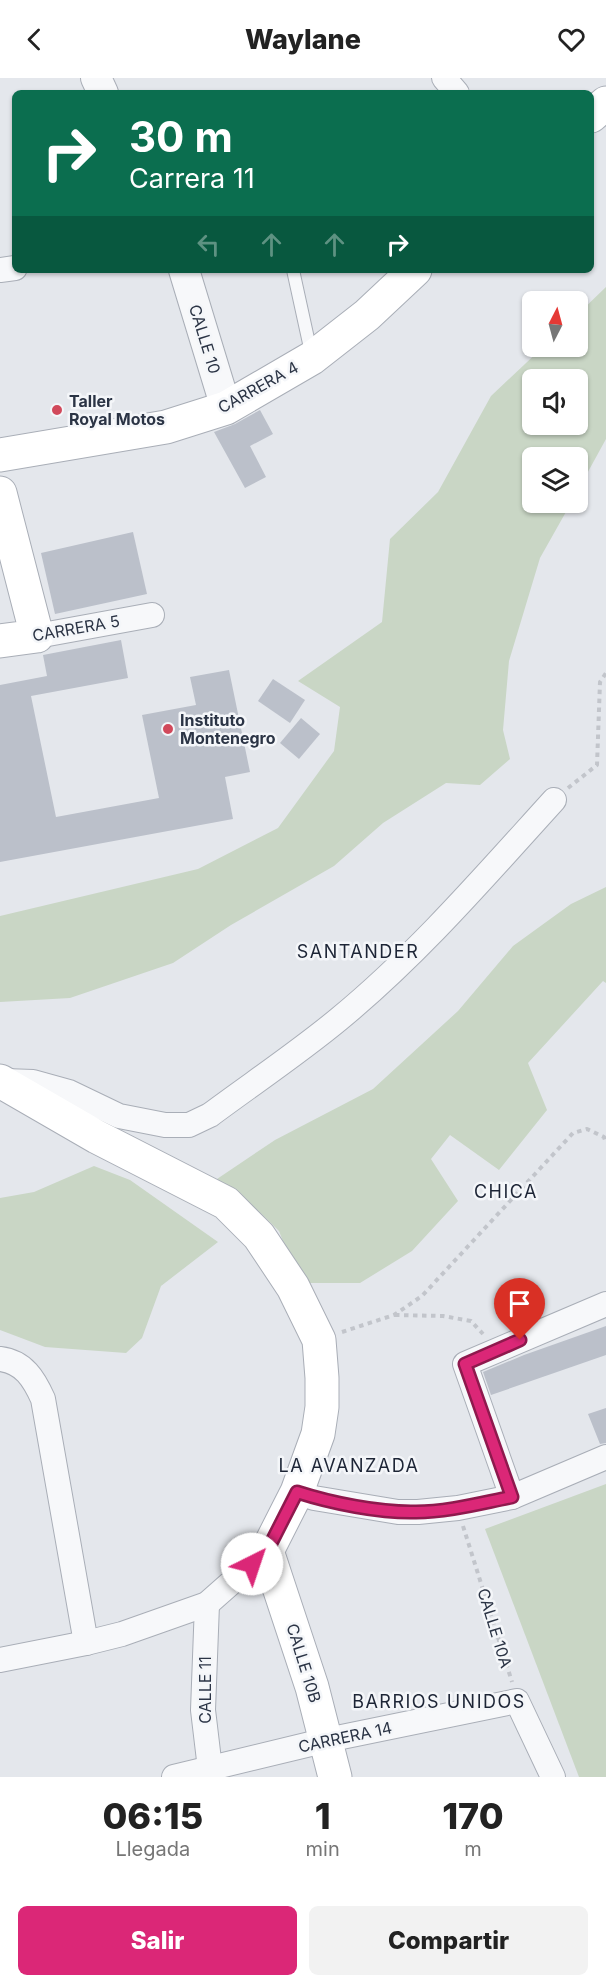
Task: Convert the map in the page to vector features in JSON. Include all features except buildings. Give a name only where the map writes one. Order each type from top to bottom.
[{"type":"main road","points":[[594,113],[606,103]]},
{"type":"main road","name":"CARRERA 4","points":[[0,455],[166,427],[226,408],[312,358],[367,315],[412,273]]},
{"type":"main road","points":[[0,493],[36,636]]},
{"type":"main road","name":"CARRERA 5","points":[[0,641],[36,636]]},
{"type":"main road","points":[[0,1081],[97,1137],[226,1203],[259,1236],[292,1287],[319,1340],[322,1407],[318,1434],[297,1492],[267,1551]]},
{"type":"main road","name":"CALLE 10B","points":[[267,1551],[312,1687],[335,1777]]},
{"type":"street","points":[[444,78],[454,90]]},
{"type":"street","name":"CALLE 10","points":[[185,273],[226,408]]},
{"type":"street","name":"CARRERA 5","points":[[36,636],[152,615]]},
{"type":"street","points":[[0,1081],[33,1082],[69,1092],[119,1116],[165,1125],[189,1125],[210,1115],[339,1019],[394,969],[464,900],[554,800]]},
{"type":"street","points":[[512,1497],[465,1364],[606,1304]]},
{"type":"street","points":[[0,1359],[16,1364],[33,1377],[44,1399],[86,1644]]},
{"type":"street","points":[[297,1492],[323,1500],[398,1512],[458,1508],[512,1497],[606,1457]]},
{"type":"street","points":[[0,1658],[86,1644],[151,1625],[207,1604],[267,1551]]},
{"type":"street","name":"CALLE 11","points":[[207,1604],[203,1710],[210,1773]]},
{"type":"street","points":[[517,1701],[553,1777]]},
{"type":"street","name":"CARRERA 14","points":[[174,1777],[210,1773],[327,1740],[517,1701]]},
{"type":"lane","points":[[294,273],[312,358]]},
{"type":"path","points":[[554,800],[597,765],[600,682],[606,673]]},
{"type":"path","points":[[319,1340],[394,1315],[422,1296],[573,1132],[587,1129],[604,1137],[606,1143]]},
{"type":"path","points":[[394,1315],[443,1316],[471,1320],[498,1349]]},
{"type":"path","name":"CALLE 10A","points":[[458,1508],[517,1701]]},
{"type":"green space","points":[[606,287],[606,439],[588,472],[588,447],[522,447],[522,513],[565,513],[540,558],[509,661],[503,730],[510,759],[480,785],[446,783],[383,823],[334,866],[231,925],[173,963],[70,998],[0,1002],[0,916],[198,869],[278,828],[334,751],[340,707],[298,681],[382,622],[390,539],[438,492],[491,396],[532,357],[588,357],[588,304]]},
{"type":"green space","points":[[606,887],[606,983],[603,981],[528,1063],[547,1110],[499,1170],[450,1135],[431,1159],[458,1201],[412,1251],[360,1283],[306,1283],[291,1262],[279,1231],[243,1196],[217,1179],[275,1140],[373,1089],[458,1011],[513,946],[571,904]]},
{"type":"green space","points":[[94,1166],[130,1180],[218,1242],[161,1286],[142,1338],[126,1353],[45,1347],[0,1330],[0,1198],[34,1192]]},
{"type":"green space","points":[[606,1484],[606,1777],[579,1777],[485,1529]]},
{"type":"place","name":"Taller Royal Motos","points":[[57,410]]},
{"type":"place","name":"Instituto Montenegro","points":[[168,729]]},
{"type":"district","name":"SANTANDER","points":[[358,952]]},
{"type":"district","name":"CHICA","points":[[506,1192]]},
{"type":"district","name":"LA AVANZADA","points":[[349,1466]]},
{"type":"district","name":"BARRIOS UNIDOS","points":[[439,1702]]},
{"type":"route","points":[[252,1564],[267,1551],[297,1492],[314,1498],[398,1512],[458,1508],[512,1497],[465,1364],[520,1340]]}]
